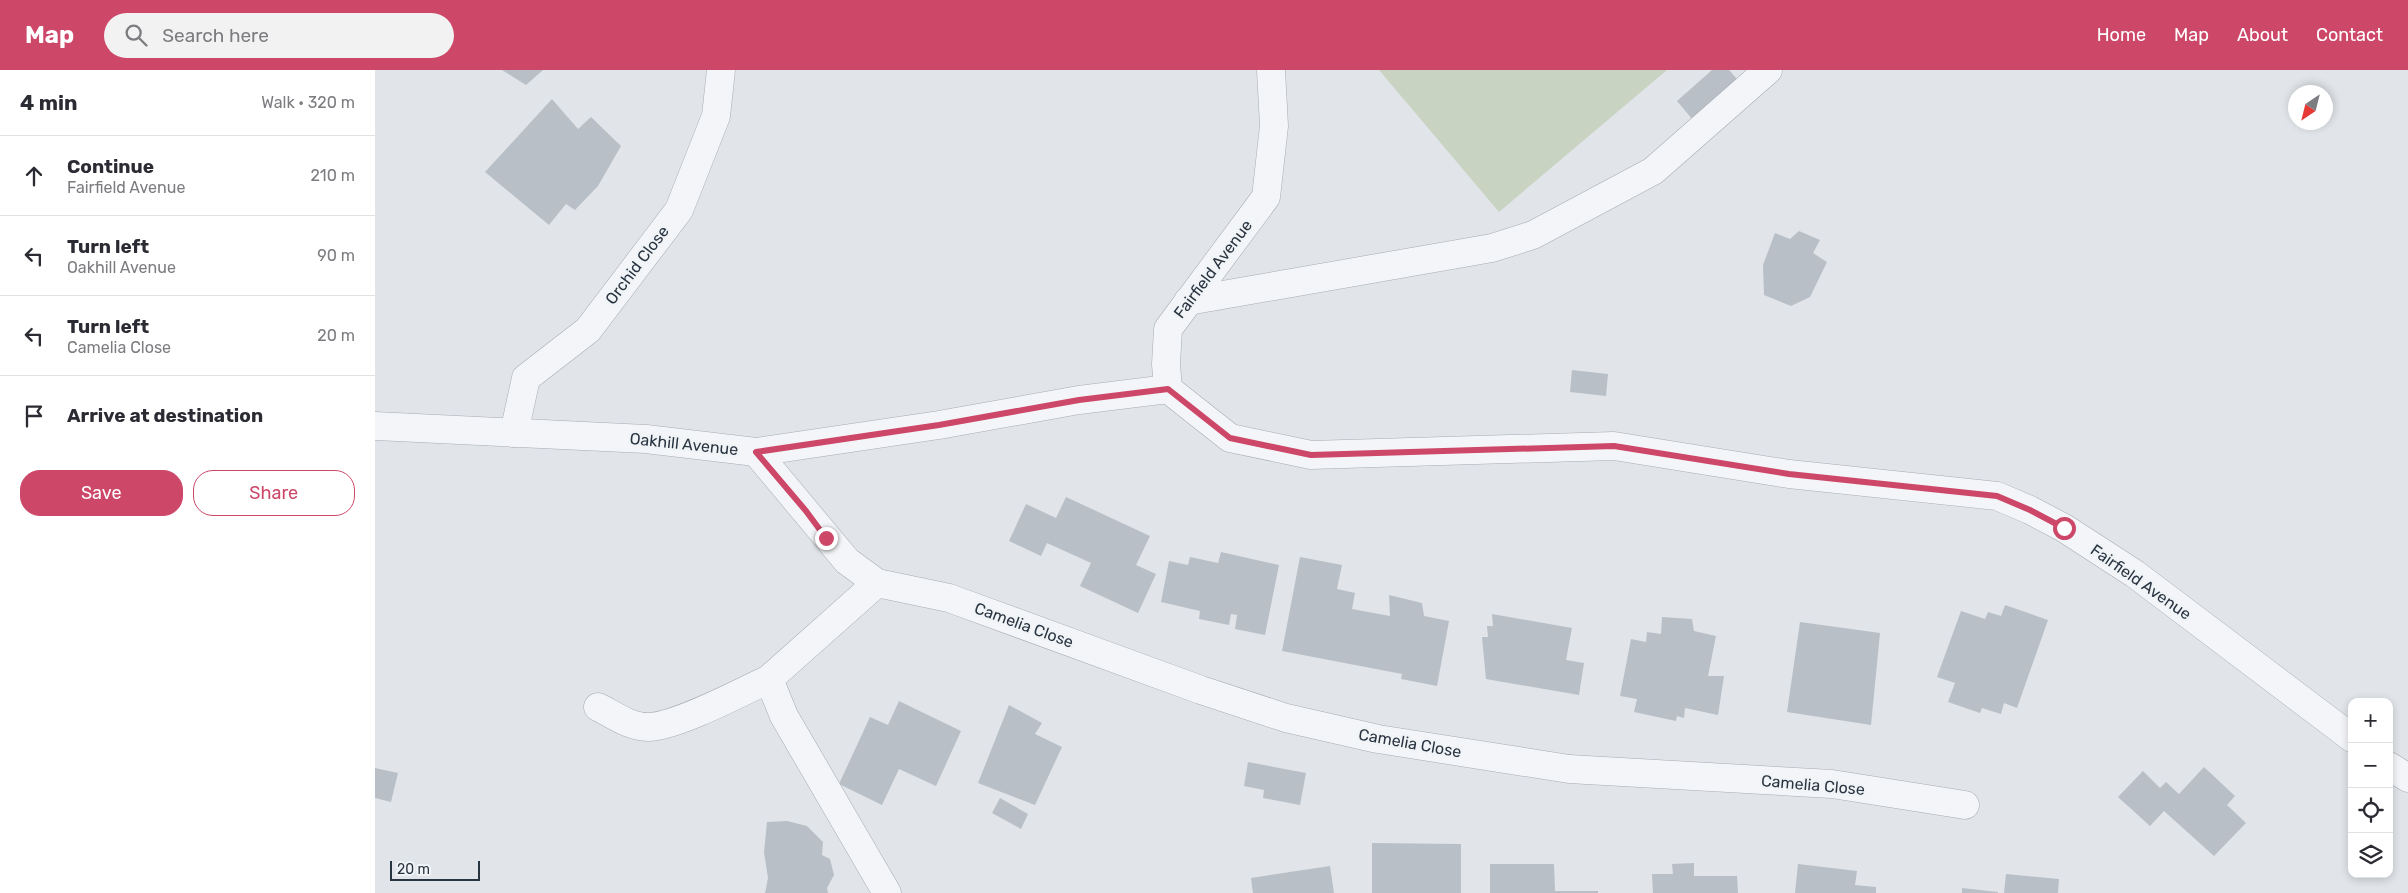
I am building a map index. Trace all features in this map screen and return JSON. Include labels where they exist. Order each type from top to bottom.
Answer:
[{"type":"street","name":"Orchid Close","points":[[514,433],[526,378],[588,330],[679,210],[715,116],[721,70]]},
{"type":"street","name":"Fairfield Avenue","points":[[1271,70],[1274,126],[1266,197],[1168,329],[1166,364],[1168,389],[1230,438],[1311,455],[1614,446],[1789,474],[1997,496],[2030,510],[2064,528],[2135,574],[2348,735]]},
{"type":"street","points":[[1188,301],[1492,248],[1533,235],[1653,171],[1768,70]]},
{"type":"street","name":"Oakhill Avenue","points":[[375,426],[646,439],[756,452],[939,425],[1079,400],[1168,389]]},
{"type":"street","name":"Camelia Close","points":[[756,452],[847,561],[877,584],[949,598],[1210,693],[1286,718],[1379,739],[1569,770],[1832,784],[1965,804]]},
{"type":"street","points":[[598,707],[633,724],[649,727],[682,718],[769,679],[877,584]]},
{"type":"street","points":[[769,679],[784,716],[887,893]]},
{"type":"street","points":[[2393,769],[2408,778]]},
{"type":"green space","points":[[1379,70],[1667,70],[1499,212]]},
{"type":"building","points":[[502,70],[543,70],[526,85]]},
{"type":"building","points":[[1712,70],[1729,70],[1743,86],[1698,126],[1677,101]]},
{"type":"building","points":[[552,99],[578,129],[591,117],[621,146],[598,186],[575,210],[566,204],[549,225],[485,172]]},
{"type":"building","points":[[1799,231],[1820,240],[1813,253],[1827,262],[1810,297],[1791,306],[1764,295],[1763,265],[1775,233],[1790,239]]},
{"type":"building","points":[[1572,370],[1608,374],[1606,396],[1570,392]]},
{"type":"building","points":[[1066,497],[1150,536],[1136,565],[1156,574],[1138,613],[1080,586],[1091,563],[1047,543],[1041,556],[1009,541],[1026,504],[1056,518]]},
{"type":"building","points":[[1221,552],[1279,565],[1265,635],[1235,629],[1237,615],[1231,614],[1229,625],[1199,619],[1200,611],[1161,602],[1169,561],[1188,565],[1190,557],[1218,563]]},
{"type":"building","points":[[1300,557],[1342,565],[1337,589],[1355,593],[1352,609],[1390,616],[1389,595],[1422,603],[1424,616],[1449,621],[1437,686],[1401,679],[1402,674],[1282,651]]},
{"type":"building","points":[[2005,605],[2048,620],[2017,708],[2004,703],[2001,714],[1982,708],[1980,713],[1948,702],[1955,683],[1937,677],[1961,611],[1985,619],[1988,612],[2001,616]]},
{"type":"building","points":[[1492,614],[1572,628],[1566,660],[1584,663],[1579,695],[1486,679],[1482,637],[1488,637],[1487,626],[1493,626]]},
{"type":"building","points":[[1662,617],[1692,619],[1694,631],[1716,636],[1708,676],[1724,676],[1718,715],[1685,708],[1684,718],[1677,716],[1676,721],[1634,712],[1637,699],[1620,696],[1631,639],[1646,642],[1647,632],[1661,634]]},
{"type":"building","points":[[1800,622],[1880,633],[1871,725],[1787,712]]},
{"type":"building","points":[[899,701],[961,731],[936,786],[899,769],[882,805],[839,784],[870,717],[888,725]]},
{"type":"building","points":[[1009,705],[1042,723],[1035,734],[1062,747],[1035,805],[978,783]]},
{"type":"building","points":[[1248,762],[1306,773],[1300,805],[1263,798],[1264,790],[1244,786]]},
{"type":"building","points":[[2204,767],[2235,796],[2227,805],[2246,823],[2214,856],[2164,811],[2150,826],[2118,797],[2143,771],[2160,788],[2166,782],[2179,794]]},
{"type":"building","points":[[375,768],[398,773],[391,802],[375,798]]},
{"type":"building","points":[[1000,798],[1028,814],[1021,829],[992,813]]},
{"type":"building","points":[[787,821],[807,826],[823,842],[822,855],[830,859],[834,875],[827,888],[828,893],[765,893],[768,878],[764,852],[767,822]]},
{"type":"building","points":[[1372,843],[1461,844],[1461,893],[1372,893]]},
{"type":"building","points":[[1694,863],[1694,876],[1737,876],[1738,893],[1653,893],[1652,874],[1673,874],[1672,864]]},
{"type":"building","points":[[1490,864],[1554,864],[1555,891],[1598,891],[1598,893],[1490,893]]},
{"type":"building","points":[[1798,864],[1857,871],[1855,885],[1876,887],[1876,893],[1795,893]]},
{"type":"building","points":[[1330,866],[1334,893],[1253,893],[1251,878]]},
{"type":"building","points":[[2006,874],[2059,879],[2058,893],[2004,893]]},
{"type":"building","points":[[1962,888],[1998,892],[1998,893],[1962,893]]},
{"type":"route","points":[[826,538],[806,511],[756,452],[939,425],[1079,400],[1168,389],[1230,438],[1311,455],[1614,446],[1789,474],[1997,496],[2030,510],[2064,528]]}]
